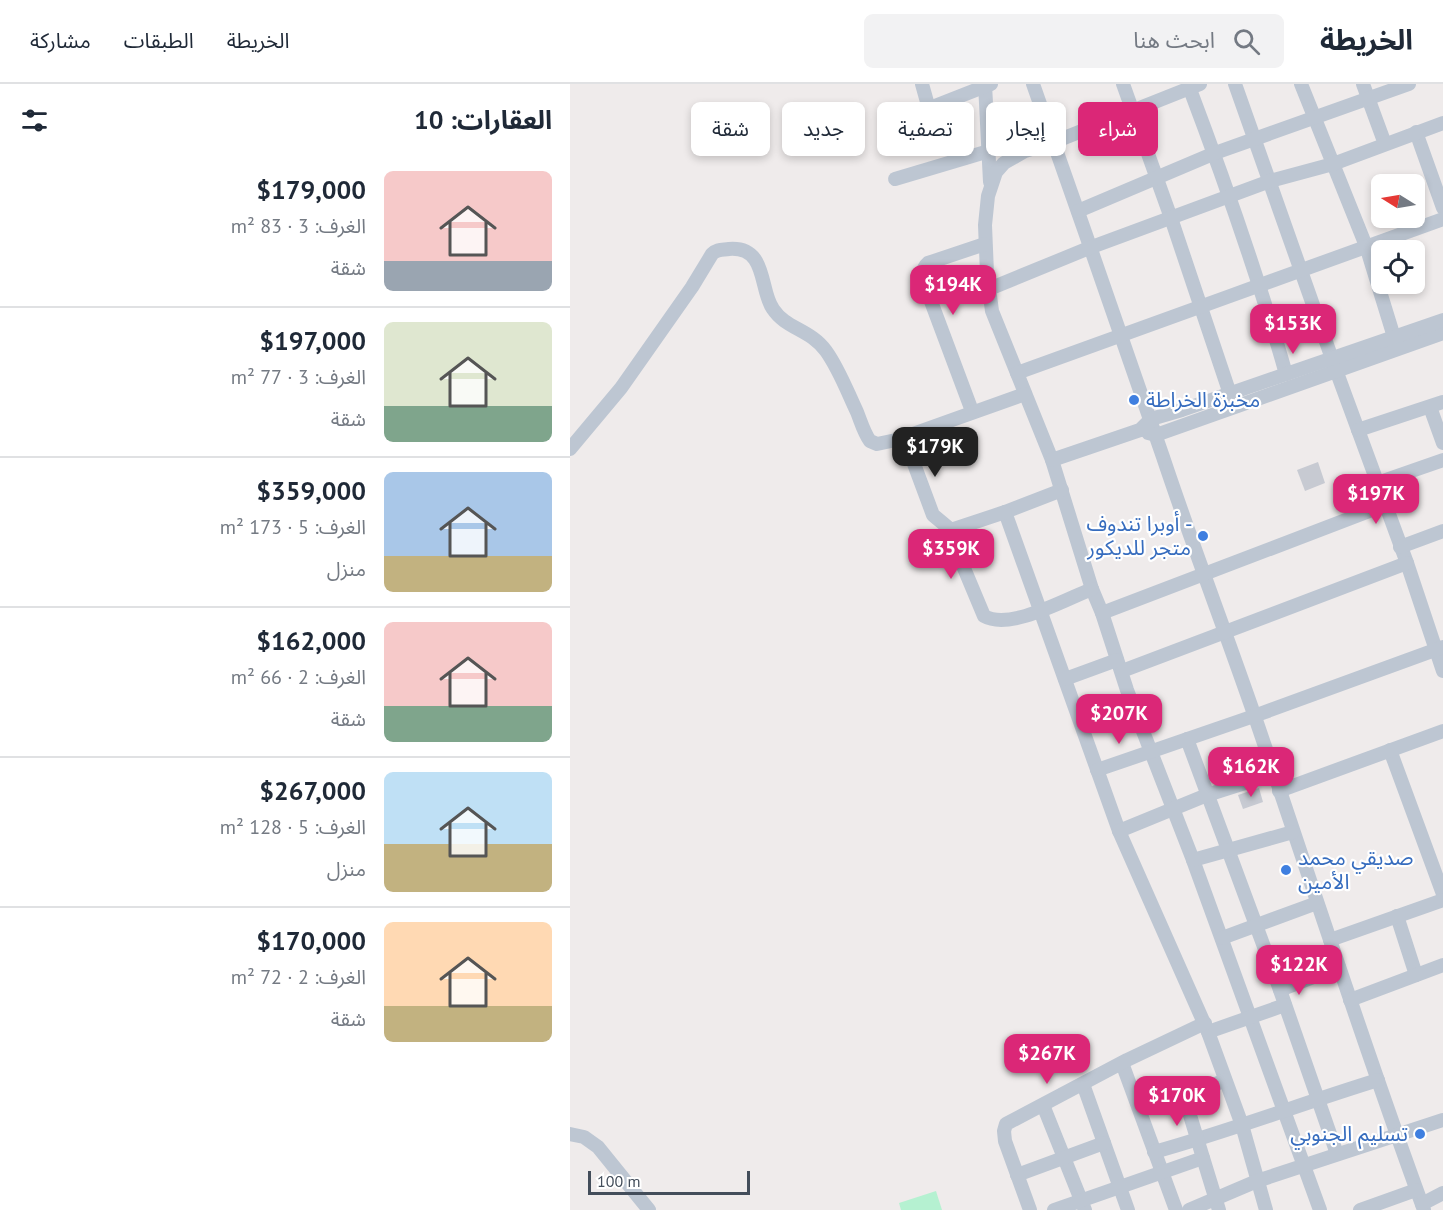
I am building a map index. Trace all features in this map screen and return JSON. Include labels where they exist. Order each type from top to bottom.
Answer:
[{"type":"street","points":[[922,84],[927,102]]},
{"type":"street","points":[[1033,84],[1040,102]]},
{"type":"street","points":[[1123,84],[1129,102]]},
{"type":"street","points":[[1235,84],[1400,547],[1439,649],[1443,671]]},
{"type":"street","points":[[1301,84],[1366,246],[1394,337]]},
{"type":"street","points":[[1363,84],[1385,144]]},
{"type":"street","points":[[1078,211],[1215,153],[1409,84]]},
{"type":"street","points":[[946,102],[987,85],[988,102]]},
{"type":"street","points":[[1156,102],[1192,86],[1260,285],[1286,374]]},
{"type":"street","points":[[989,289],[1089,248],[1228,196],[1270,181],[1333,164],[1443,123]]},
{"type":"street","points":[[1416,132],[1443,208]]},
{"type":"street","points":[[895,179],[986,152]]},
{"type":"street","points":[[989,156],[990,184],[985,244],[992,311],[1052,460],[1092,589],[1119,665],[1222,938],[1320,1210]]},
{"type":"street","points":[[990,184],[1004,163],[1016,156]]},
{"type":"street","points":[[1059,156],[1423,1207],[1443,1193]]},
{"type":"street","points":[[1148,156],[1230,394]]},
{"type":"street","points":[[1017,374],[1443,219]]},
{"type":"street","points":[[972,411],[926,288],[923,267],[928,262],[985,244]]},
{"type":"street","points":[[570,449],[621,388],[716,250],[734,249],[745,252],[754,259],[762,270],[772,309],[791,325],[818,340],[834,363],[870,441],[877,444],[885,443],[1025,394]]},
{"type":"street","points":[[1052,460],[1140,430],[1151,419],[1286,374],[1334,364],[1394,337],[1443,324]]},
{"type":"street","points":[[1140,430],[1156,435],[1334,364],[1443,324]]},
{"type":"street","points":[[1358,430],[1436,404],[1443,443]]},
{"type":"street","points":[[904,437],[933,515],[951,530],[984,616],[993,620],[1020,618],[1092,589]]},
{"type":"street","points":[[1377,483],[1443,460]]},
{"type":"street","points":[[951,530],[1062,490]]},
{"type":"street","points":[[1102,613],[1385,505]]},
{"type":"street","points":[[1005,512],[1119,831],[1206,1028],[1242,1125],[1266,1210]]},
{"type":"street","points":[[1400,547],[1443,531]]},
{"type":"street","points":[[1065,679],[1224,633],[1407,563]]},
{"type":"street","points":[[1097,770],[1439,649]]},
{"type":"street","points":[[1279,792],[1443,731]]},
{"type":"street","points":[[1187,739],[1280,990],[1336,1154]]},
{"type":"street","points":[[1390,750],[1443,894]]},
{"type":"street","points":[[1119,831],[1207,795],[1273,774]]},
{"type":"street","points":[[1193,860],[1293,832]]},
{"type":"street","points":[[1330,940],[1443,900]]},
{"type":"street","points":[[1222,938],[1317,903]]},
{"type":"street","points":[[1397,916],[1416,975]]},
{"type":"street","points":[[1350,1000],[1443,965]]},
{"type":"street","points":[[1280,990],[1339,967]]},
{"type":"street","points":[[1030,1210],[1005,1141],[1004,1126],[1009,1121],[1122,1063],[1206,1028],[1285,1005]]},
{"type":"street","points":[[1122,1063],[1176,1210]]},
{"type":"street","points":[[1218,1205],[1185,1099],[1225,1080]]},
{"type":"street","points":[[1154,1152],[1198,1140],[1378,1080]]},
{"type":"street","points":[[1083,1084],[1128,1210]]},
{"type":"street","points":[[1043,1105],[1083,1205]]},
{"type":"street","points":[[1189,1210],[1218,1205],[1257,1181],[1443,1120]]},
{"type":"street","points":[[570,1134],[584,1137],[598,1147],[649,1210]]},
{"type":"street","points":[[1017,1175],[1104,1143]]},
{"type":"street","points":[[1054,1210],[1083,1205],[1119,1186],[1203,1158]]},
{"type":"street","points":[[1360,1210],[1416,1190]]},
{"type":"green space","points":[[936,1191],[942,1210],[901,1210],[899,1203]]},
{"type":"building","points":[[1318,462],[1325,483],[1305,491],[1297,470]]},
{"type":"building","points":[[1259,788],[1263,802],[1243,809],[1238,795]]},
{"type":"place","name":"مخبزة الخراطة","points":[[1134,400]]},
{"type":"place","name":"أوبرا تندوف - متجر للديكور","points":[[1203,536]]},
{"type":"place","name":"صديقي محمد الأمين","points":[[1286,870]]},
{"type":"place","name":"تسليم الجنوبي","points":[[1420,1134]]}]
